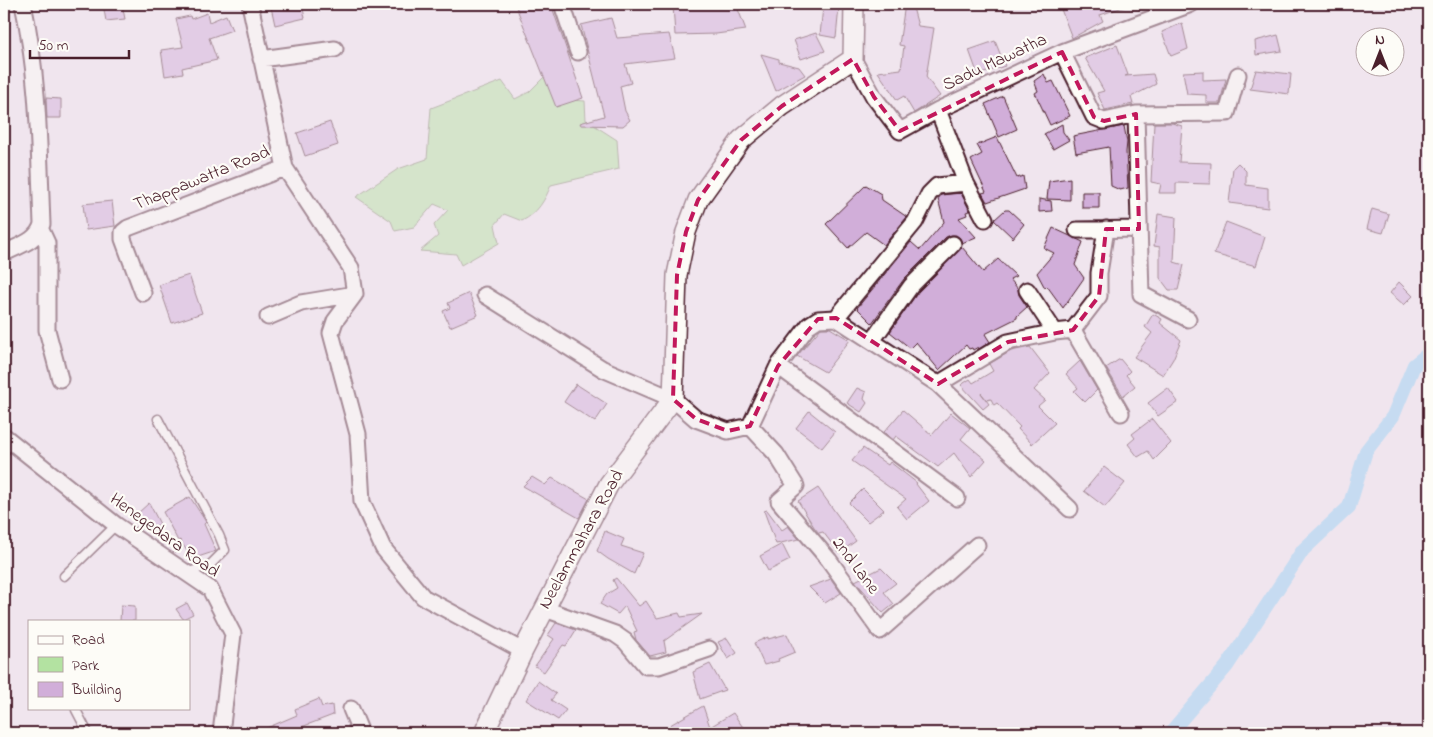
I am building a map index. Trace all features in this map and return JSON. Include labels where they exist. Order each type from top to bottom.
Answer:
[{"type":"street","points":[[4,253],[35,238],[41,230],[42,224],[35,77],[32,51],[22,4]]},
{"type":"street","name":"Thappawatta Road","points":[[143,293],[123,239],[123,232],[128,228],[285,168],[250,4]]},
{"type":"street","points":[[564,4],[578,52]]},
{"type":"street","points":[[673,399],[677,276],[686,232],[698,200],[741,140],[782,106],[852,59],[854,4]]},
{"type":"street","name":"Sadu Mawatha","points":[[852,59],[874,97],[900,131],[938,110],[1062,52],[1191,4]]},
{"type":"street","points":[[261,59],[334,49]]},
{"type":"street","points":[[1062,52],[1094,117],[1104,121],[1136,114],[1227,113],[1238,75]]},
{"type":"street","points":[[938,110],[966,183],[985,219]]},
{"type":"street","points":[[1136,114],[1141,294],[1188,319]]},
{"type":"street","points":[[285,168],[351,268],[355,294],[335,321],[331,333],[358,434],[362,502],[383,548],[423,596],[523,651]]},
{"type":"street","points":[[836,318],[915,222],[929,194],[937,186],[966,183]]},
{"type":"street","points":[[938,384],[1008,342],[1073,330],[1099,296],[1099,273],[1106,229]]},
{"type":"street","points":[[1077,230],[1139,229]]},
{"type":"street","points":[[41,230],[48,243],[48,330],[60,379]]},
{"type":"street","points":[[872,341],[911,286],[953,244]]},
{"type":"street","points":[[1027,290],[1055,332]]},
{"type":"street","points":[[268,317],[300,303],[355,294]]},
{"type":"street","points":[[485,295],[603,369],[673,399],[696,419],[728,432],[750,426],[778,366],[809,325],[818,319],[836,318],[938,384],[1070,509]]},
{"type":"street","points":[[1073,330],[1121,413]]},
{"type":"street","points":[[778,366],[957,498]]},
{"type":"street","name":"Neelammahara Road","points":[[484,733],[523,651],[609,484],[673,399]]},
{"type":"street","name":"2nd Lane","points":[[750,426],[776,454],[796,486],[779,501],[828,560],[880,631],[977,545]]},
{"type":"street","name":"Henegedara Road","points":[[6,443],[116,525],[210,589],[233,634],[221,733]]},
{"type":"street","points":[[545,609],[615,634],[625,641],[646,666],[659,666],[709,649]]},
{"type":"street","points":[[351,709],[361,733]]},
{"type":"lane","points":[[158,419],[220,535],[225,550],[210,565],[186,573]]},
{"type":"lane","points":[[64,576],[116,525]]},
{"type":"lane","points":[[76,710],[88,733]]},
{"type":"highlighted area","points":[[1062,52],[1094,117],[1104,121],[1136,114],[1139,229],[1106,229],[1099,296],[1073,330],[1008,342],[938,384],[836,318],[818,319],[778,366],[750,426],[728,431],[696,419],[673,399],[677,275],[686,232],[698,200],[741,140],[782,106],[853,59],[874,97],[900,131]]},
{"type":"green space","points":[[546,75],[557,99],[585,101],[586,120],[617,140],[619,169],[551,185],[540,206],[528,218],[522,221],[504,214],[495,225],[499,243],[461,265],[456,254],[420,251],[438,236],[434,225],[448,210],[434,204],[414,227],[395,231],[391,221],[356,197],[398,169],[427,159],[431,108],[502,81],[515,99],[529,92]]},
{"type":"building","points":[[103,4],[122,4],[125,19],[106,21]]},
{"type":"building","points":[[283,4],[302,4],[305,18],[275,25],[271,7]]},
{"type":"building","points":[[515,4],[551,4],[583,98],[556,107]]},
{"type":"building","points":[[736,4],[746,30],[716,34],[675,35],[673,5]]},
{"type":"building","points":[[905,4],[912,4],[918,26],[934,28],[926,77],[940,96],[914,113],[904,96],[897,100],[878,72],[901,69],[904,46],[899,45]]},
{"type":"building","points":[[1059,4],[1129,5],[1100,15],[1103,21],[1072,38]]},
{"type":"building","points":[[823,7],[839,7],[836,38],[820,35]]},
{"type":"building","points":[[207,13],[209,22],[226,15],[232,30],[209,38],[217,60],[182,68],[183,73],[165,76],[161,50],[183,47],[176,19],[190,16],[191,19]]},
{"type":"building","points":[[611,18],[617,38],[669,34],[675,58],[625,64],[631,83],[620,86],[625,111],[630,120],[623,126],[581,125],[580,123],[604,116],[581,25]]},
{"type":"building","points":[[1182,23],[1188,49],[1171,56],[1162,32]]},
{"type":"building","points":[[816,33],[825,51],[801,59],[794,40]]},
{"type":"building","points":[[1278,35],[1282,51],[1256,55],[1255,41]]},
{"type":"building","points":[[995,41],[1005,66],[978,75],[969,50]]},
{"type":"building","points":[[1117,45],[1128,75],[1125,76],[1153,74],[1156,84],[1131,97],[1133,104],[1105,110],[1097,93],[1104,91],[1085,58]]},
{"type":"building","points":[[761,54],[779,59],[779,62],[799,67],[805,75],[776,91]]},
{"type":"building","points":[[1256,70],[1291,74],[1289,94],[1250,89]]},
{"type":"building","points":[[1203,71],[1203,80],[1226,79],[1220,103],[1206,103],[1206,95],[1187,94],[1183,72]]},
{"type":"building","points":[[1044,74],[1048,83],[1053,81],[1070,116],[1050,125],[1035,93],[1038,91],[1034,81]]},
{"type":"building","points":[[1003,96],[1017,129],[999,137],[985,104]]},
{"type":"building","points":[[46,98],[61,99],[61,118],[47,118]]},
{"type":"building","points":[[330,122],[338,145],[305,156],[297,133]]},
{"type":"building","points":[[1154,123],[1172,123],[1182,126],[1179,162],[1211,163],[1210,184],[1176,183],[1176,193],[1159,193],[1161,184],[1151,182]]},
{"type":"building","points":[[1062,124],[1063,132],[1069,140],[1053,149],[1044,134]]},
{"type":"building","points":[[1124,126],[1127,142],[1128,188],[1120,190],[1111,186],[1109,147],[1076,153],[1073,136]]},
{"type":"building","points":[[997,137],[1017,178],[1023,176],[1025,189],[987,202],[982,193],[986,192],[971,160],[982,154],[977,145]]},
{"type":"building","points":[[1238,163],[1246,171],[1246,185],[1268,188],[1268,208],[1229,203],[1233,168]]},
{"type":"building","points":[[1070,178],[1070,200],[1047,199],[1049,181]]},
{"type":"building","points":[[866,185],[881,194],[882,200],[907,217],[884,245],[866,232],[848,248],[826,224]]},
{"type":"building","points":[[1082,192],[1099,192],[1099,208],[1082,208]]},
{"type":"building","points":[[961,193],[970,211],[966,212],[967,215],[959,218],[976,237],[962,243],[956,235],[946,237],[904,279],[872,323],[857,308],[911,242],[920,250],[944,222],[938,199],[941,195]]},
{"type":"building","points":[[1039,199],[1051,201],[1052,211],[1039,212]]},
{"type":"building","points":[[112,201],[115,226],[86,230],[83,204]]},
{"type":"building","points":[[1372,209],[1389,214],[1383,233],[1367,229]]},
{"type":"building","points":[[1005,210],[1009,210],[1024,224],[1013,238],[994,220]]},
{"type":"building","points":[[1158,214],[1176,217],[1174,262],[1184,265],[1178,290],[1169,290],[1160,278],[1160,247],[1154,246]]},
{"type":"building","points":[[1226,222],[1265,237],[1256,266],[1214,254]]},
{"type":"building","points":[[1053,228],[1083,242],[1075,265],[1084,278],[1063,308],[1047,286],[1045,288],[1037,273],[1054,253],[1044,248]]},
{"type":"building","points":[[962,247],[983,272],[998,259],[1016,276],[1010,279],[1018,289],[1019,295],[1027,307],[1017,318],[985,334],[990,342],[979,349],[978,347],[973,350],[972,348],[969,349],[966,345],[939,370],[916,342],[910,348],[890,332],[918,292]]},
{"type":"building","points":[[189,275],[202,313],[172,323],[159,285]]},
{"type":"building","points":[[1399,282],[1413,296],[1404,305],[1390,293]]},
{"type":"building","points":[[469,293],[478,315],[450,327],[443,311],[450,308],[448,303]]},
{"type":"building","points":[[1153,314],[1162,319],[1160,323],[1181,340],[1173,359],[1163,375],[1134,357],[1152,333],[1145,327]]},
{"type":"building","points":[[821,328],[830,328],[850,340],[825,372],[797,356]]},
{"type":"building","points":[[1030,347],[1050,373],[1034,390],[1045,400],[1038,406],[1055,423],[1032,444],[1018,429],[1020,427],[997,403],[994,405],[991,399],[987,400],[981,393],[989,404],[983,409],[961,385],[970,379],[973,383],[993,371],[989,364],[1011,351]]},
{"type":"building","points":[[1120,359],[1130,371],[1126,375],[1135,386],[1123,396],[1106,368]]},
{"type":"building","points":[[1080,361],[1097,390],[1085,402],[1074,391],[1078,388],[1066,374]]},
{"type":"building","points":[[576,384],[607,404],[595,422],[564,402]]},
{"type":"building","points":[[857,388],[866,392],[864,399],[867,403],[861,412],[847,403]]},
{"type":"building","points":[[1168,388],[1178,402],[1158,416],[1148,403]]},
{"type":"building","points":[[903,410],[932,435],[951,413],[970,428],[961,439],[986,460],[971,477],[954,453],[938,467],[896,436],[893,440],[884,432]]},
{"type":"building","points":[[809,411],[835,432],[822,448],[796,428]]},
{"type":"building","points":[[1152,419],[1171,443],[1154,460],[1148,451],[1138,457],[1128,444],[1135,438],[1132,434]]},
{"type":"building","points":[[863,448],[888,465],[890,462],[917,483],[929,501],[907,519],[897,507],[906,499],[852,461]]},
{"type":"building","points":[[1104,467],[1125,483],[1105,507],[1084,491]]},
{"type":"building","points":[[532,477],[545,485],[552,478],[589,499],[579,518],[523,486]]},
{"type":"building","points":[[818,488],[856,541],[839,553],[823,532],[819,533],[814,527],[798,501]]},
{"type":"building","points":[[863,489],[884,510],[868,522],[849,503]]},
{"type":"building","points":[[190,497],[206,522],[204,524],[216,551],[192,559],[180,540],[178,541],[163,512]]},
{"type":"building","points":[[149,503],[160,524],[148,530],[138,513]]},
{"type":"building","points":[[767,510],[782,530],[788,526],[799,539],[776,544],[764,511]]},
{"type":"building","points":[[605,531],[624,539],[621,546],[643,553],[634,574],[597,551]]},
{"type":"building","points":[[782,544],[790,560],[768,571],[760,556]]},
{"type":"building","points":[[881,568],[896,583],[884,592],[894,604],[883,613],[855,581]]},
{"type":"building","points":[[616,578],[639,606],[646,601],[657,618],[679,613],[681,617],[702,614],[664,641],[666,652],[650,656],[636,640],[634,632],[637,631],[625,606],[618,614],[600,604],[607,594],[617,588],[613,580]]},
{"type":"building","points":[[831,579],[841,593],[825,603],[809,587]]},
{"type":"building","points":[[187,603],[193,614],[183,619],[176,609]]},
{"type":"building","points":[[121,605],[135,606],[135,620],[120,620]]},
{"type":"building","points":[[556,623],[576,630],[566,646],[563,645],[544,672],[535,666],[554,639],[548,635]]},
{"type":"building","points":[[787,634],[795,652],[778,659],[779,661],[764,665],[754,643],[768,637],[768,639]]},
{"type":"building","points":[[727,638],[737,653],[728,659],[718,642]]},
{"type":"building","points":[[710,664],[725,690],[700,699],[693,672]]},
{"type":"building","points":[[538,681],[556,694],[551,700],[566,710],[558,720],[526,700]]},
{"type":"building","points":[[319,699],[322,707],[332,705],[333,715],[291,731],[292,733],[255,733],[297,715],[295,709]]},
{"type":"building","points":[[703,706],[710,727],[733,713],[747,733],[671,733],[670,725]]},
{"type":"waterway","points":[[1170,733],[1227,666],[1303,550],[1349,507],[1366,451],[1393,416],[1414,365],[1429,353]]}]
